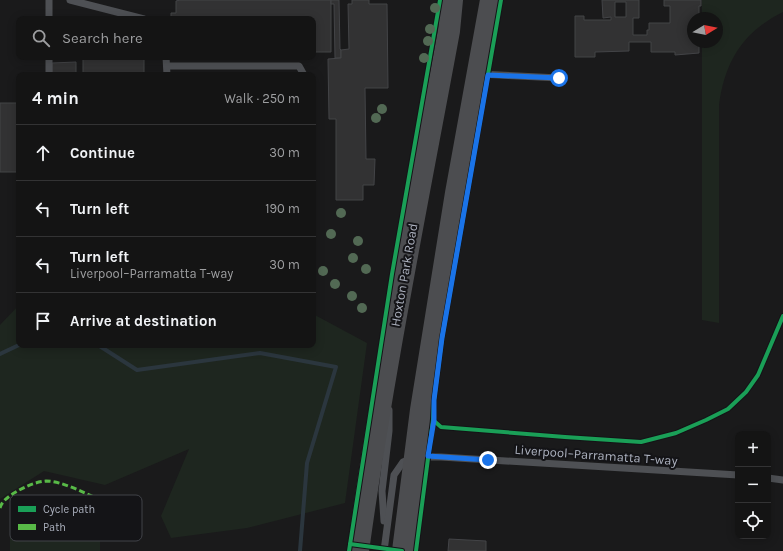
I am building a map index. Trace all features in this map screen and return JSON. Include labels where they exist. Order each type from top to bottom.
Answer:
[{"type":"main road","name":"Hoxton Park Road","points":[[358,551],[390,356],[449,31],[452,0]]},
{"type":"main road","points":[[390,549],[415,457],[422,402],[452,217],[491,0]]},
{"type":"lane","points":[[49,0],[49,16]]},
{"type":"lane","points":[[70,0],[132,16]]},
{"type":"lane","points":[[49,60],[49,72]]},
{"type":"lane","points":[[166,60],[167,72]]},
{"type":"lane","points":[[167,66],[299,66],[302,72]]},
{"type":"lane","points":[[478,74],[559,78]]},
{"type":"lane","points":[[390,356],[389,431],[382,491],[390,549]]},
{"type":"lane","name":"Liverpool–Parramatta T-way","points":[[415,457],[442,457],[735,476]]},
{"type":"lane","points":[[771,478],[783,480]]},
{"type":"shaded area","points":[[702,0],[783,0],[783,12],[757,29],[738,50],[731,62],[722,89],[719,105],[719,323],[702,320],[702,48],[723,48],[723,12],[702,12]]},
{"type":"shaded area","points":[[16,308],[16,348],[316,348],[316,316],[367,343],[345,503],[247,528],[171,538],[161,516],[189,449],[105,485],[44,471],[0,499],[0,325]]},
{"type":"shaded area","points":[[10,541],[100,541],[100,551],[10,551]]},
{"type":"building","points":[[331,0],[331,52],[316,52],[316,16],[171,16],[171,13],[176,13],[176,1]]},
{"type":"building","points":[[331,0],[339,0],[341,58],[335,58],[334,4],[331,4]]},
{"type":"building","points":[[352,0],[369,0],[369,4],[387,4],[388,88],[365,88],[366,159],[375,159],[374,185],[363,185],[363,200],[336,200],[336,119],[329,119],[328,59],[341,58],[341,50],[349,49],[348,4],[352,4]]},
{"type":"building","points":[[602,0],[639,0],[639,18],[633,18],[633,35],[647,35],[649,23],[670,23],[670,6],[664,6],[664,0],[701,0],[699,12],[687,12],[687,48],[699,48],[699,53],[675,55],[675,52],[651,52],[651,42],[629,42],[629,51],[595,52],[595,57],[575,57],[575,16],[584,16],[584,20],[611,20],[611,17],[603,18]],"holes":[[[615,2],[626,2],[626,17],[615,17]]]},
{"type":"building","points":[[83,60],[144,60],[144,72],[83,72]]},
{"type":"building","points":[[76,62],[76,72],[52,72],[52,63]]},
{"type":"building","points":[[0,103],[16,103],[16,172],[0,172]]},
{"type":"building","points":[[449,539],[486,541],[486,551],[448,551]]},
{"type":"waterway","points":[[0,354],[16,346]]},
{"type":"waterway","points":[[103,348],[137,370],[260,353],[336,367],[307,463],[300,551]]},
{"type":"marked path","points":[[11,495],[30,485],[46,481],[66,485],[90,495]]},
{"type":"marked path","points":[[0,508],[4,501],[10,496]]},
{"type":"cycle path","points":[[349,551],[392,274],[440,0]]},
{"type":"cycle path","points":[[416,551],[442,338],[501,0]]},
{"type":"cycle path","points":[[433,420],[441,427],[641,442],[676,433],[728,409],[746,392],[758,375],[783,316]]},
{"type":"cycle path","points":[[350,544],[402,551]]},
{"type":"route","points":[[488,460],[428,456],[434,420],[434,400],[442,338],[488,75],[559,78]]}]
